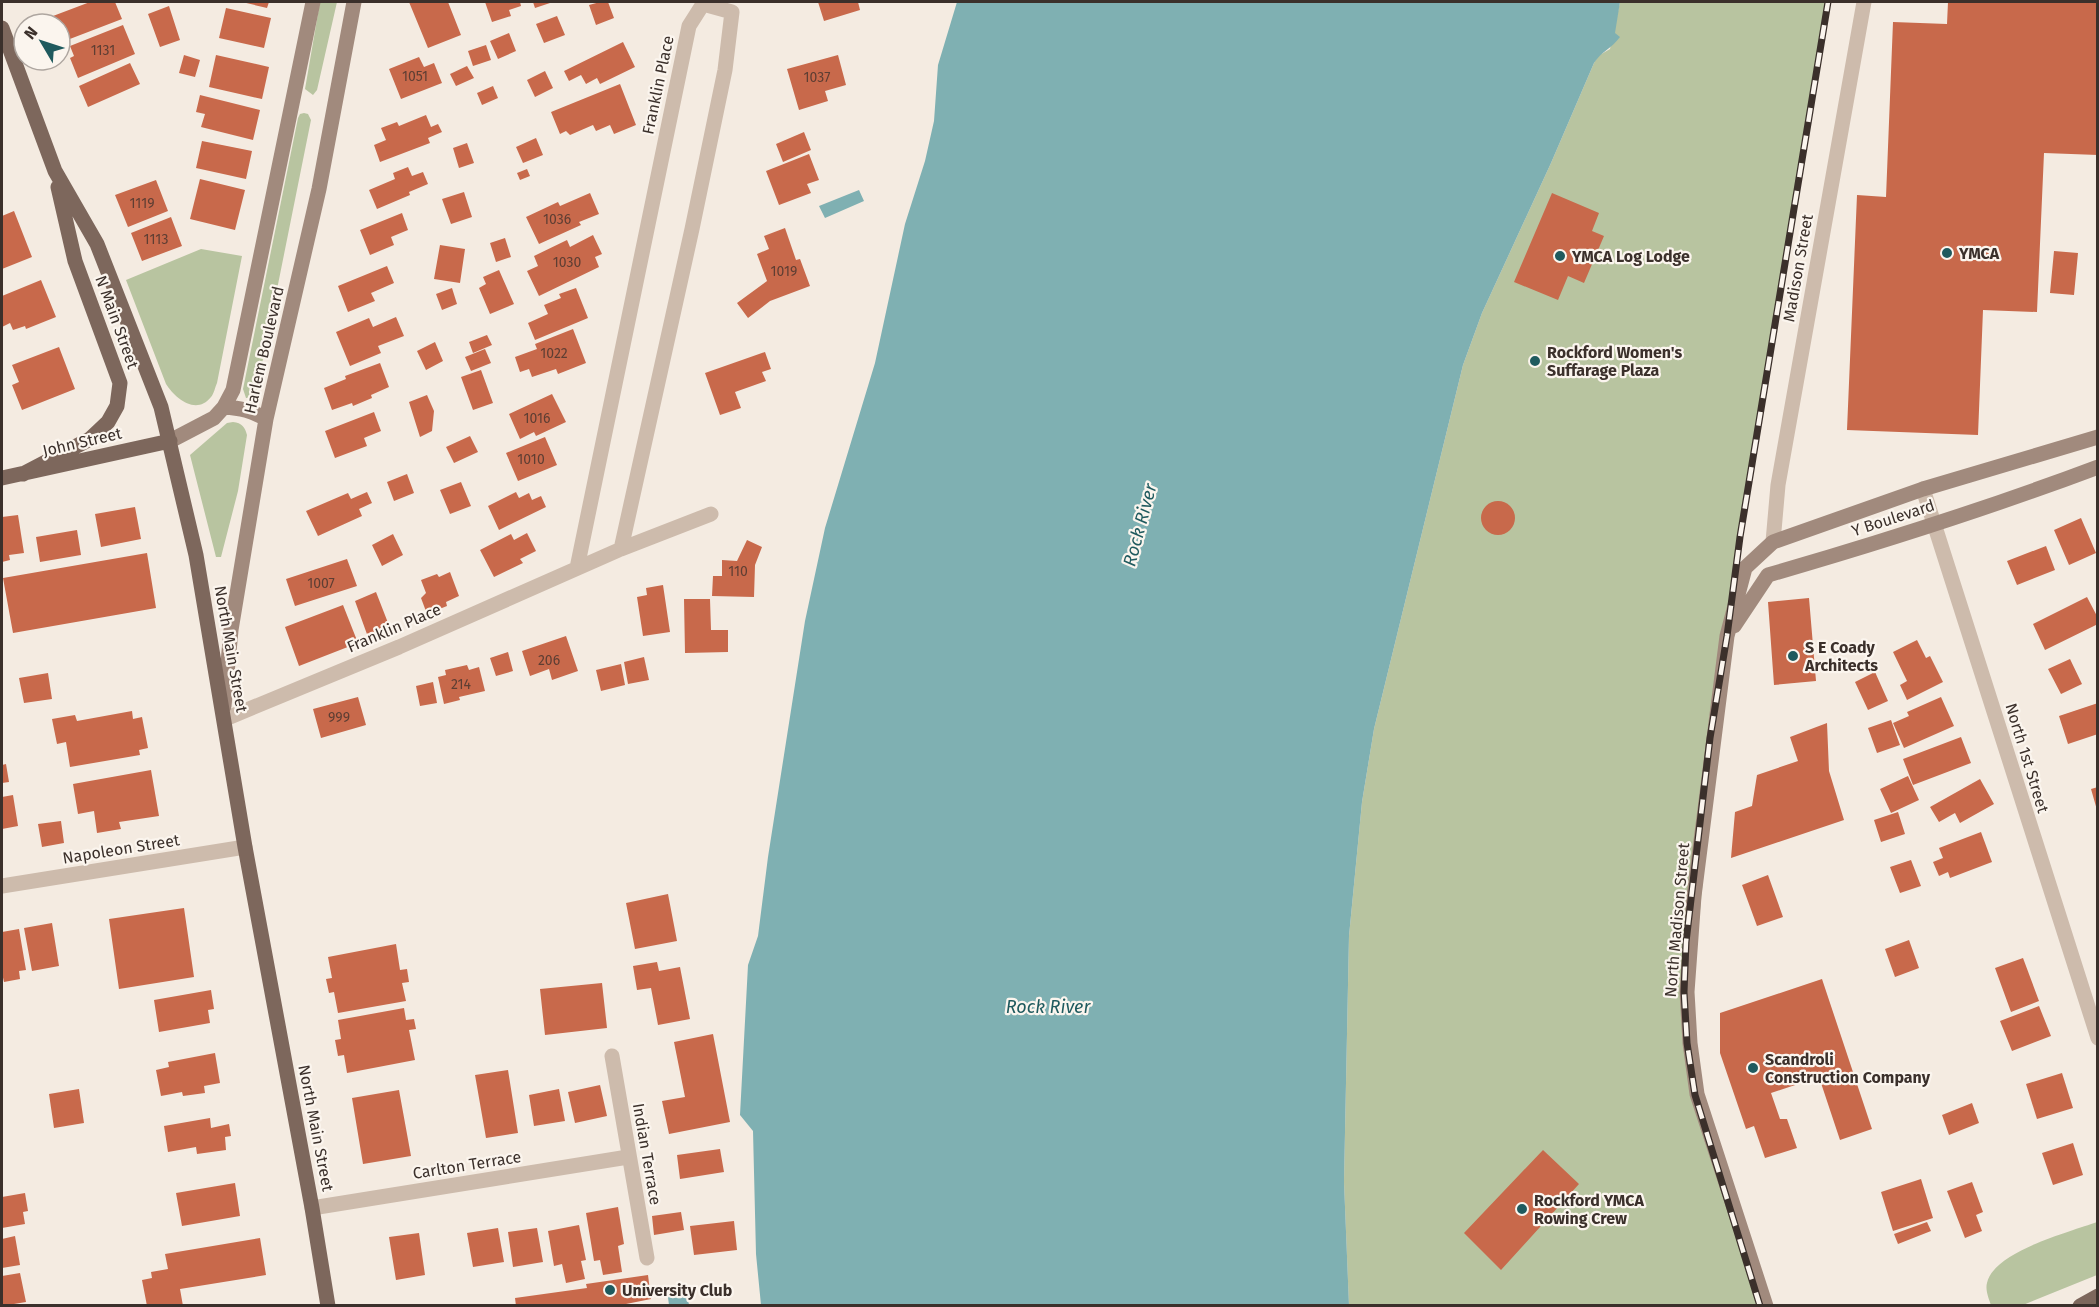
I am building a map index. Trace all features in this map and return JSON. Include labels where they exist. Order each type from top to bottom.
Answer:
[{"type":"main road","name":"North Main Street","points":[[2,28],[55,171],[97,244],[161,407],[170,441],[196,555],[245,847],[328,1305]]},
{"type":"main road","name":"N Main Street","points":[[23,474],[90,439],[108,422],[117,406],[120,383],[75,261],[55,171]]},
{"type":"main road","name":"John Street","points":[[2,478],[170,441]]},
{"type":"main road","points":[[2080,1305],[2097,1296]]},
{"type":"street","name":"Harlem Boulevard","points":[[170,441],[214,418],[224,407],[233,390],[313,2]]},
{"type":"street","name":"Harlem Boulevard","points":[[224,714],[231,630],[266,419],[319,189],[354,2]]},
{"type":"street","name":"Madison Street","points":[[1773,542],[1778,485],[1864,2]]},
{"type":"street","name":"Franklin Place","points":[[577,568],[689,27],[703,4],[732,12],[725,70],[665,355],[621,549]]},
{"type":"street","points":[[224,407],[253,411],[266,419]]},
{"type":"street","name":"Y Boulevard","points":[[1773,542],[1923,489],[2097,437]]},
{"type":"street","name":"Y Boulevard","points":[[1727,636],[1768,575],[1934,524],[2097,467]]},
{"type":"street","name":"North 1st Street","points":[[1923,489],[2097,1038]]},
{"type":"street","name":"Franklin Place","points":[[224,714],[388,651],[621,549],[711,514]]},
{"type":"street","name":"North Madison Street","points":[[1766,1305],[1697,1094],[1690,1043],[1687,992],[1693,908],[1727,636],[1745,568],[1773,542]]},
{"type":"street","name":"Napoleon Street","points":[[2,886],[245,847]]},
{"type":"street","name":"Indian Terrace","points":[[612,1056],[647,1258]]},
{"type":"street","name":"Carlton Terrace","points":[[312,1208],[628,1157]]},
{"type":"street","points":[[2088,1305],[2097,1303]]},
{"type":"green space","points":[[320,2],[337,2],[317,90],[313,95],[305,89]]},
{"type":"green space","points":[[1620,2],[1828,2],[1740,537],[1727,636],[1687,1043],[1760,1305],[1349,1306],[1344,1182],[1349,936],[1362,802],[1374,729],[1463,365],[1482,313],[1594,63],[1598,56],[1610,49]]},
{"type":"green space","points":[[304,113],[308,114],[311,120],[256,394],[251,398],[246,398],[243,389],[298,118]]},
{"type":"green space","points":[[201,249],[242,256],[217,383],[212,396],[199,405],[193,405],[180,399],[166,384],[126,280]]},
{"type":"green space","points":[[233,422],[243,426],[247,435],[238,491],[221,557],[216,557],[190,455],[227,423]]},
{"type":"green space","points":[[2097,1222],[2097,1275],[2023,1305],[1991,1305],[1987,1283],[2003,1261],[2035,1244]]},
{"type":"water","name":"Rock River","points":[[957,2],[1620,2],[1615,33],[1620,37],[1594,63],[1482,313],[1463,365],[1374,729],[1362,802],[1349,936],[1344,1182],[1349,1305],[761,1305],[756,1254],[753,1131],[740,1115],[748,965],[758,936],[805,621],[825,528],[875,363],[905,224],[925,161],[934,121],[938,65]]},
{"type":"water","points":[[859,190],[864,201],[825,218],[819,206]]},
{"type":"water","points":[[686,1287],[689,1305],[669,1305],[667,1290]]},
{"type":"building","points":[[90,2],[115,2],[122,19],[72,38],[72,12],[64,12]]},
{"type":"building","points":[[242,2],[269,2],[267,8]]},
{"type":"building","points":[[409,2],[448,2],[461,35],[428,48]]},
{"type":"building","points":[[485,2],[520,2],[521,6],[509,10],[511,16],[492,22]]},
{"type":"building","points":[[533,2],[553,2],[535,8]]},
{"type":"building","points":[[608,2],[614,18],[596,25],[589,5]]},
{"type":"building","points":[[818,2],[858,2],[860,10],[824,21]]},
{"type":"building","name":"YMCA","points":[[1948,2],[2098,2],[2098,155],[2044,153],[2037,312],[1983,310],[1978,435],[1847,430],[1857,195],[1886,197],[1893,22],[1947,24]]},
{"type":"building","points":[[169,6],[180,40],[160,47],[148,14]]},
{"type":"building","points":[[226,8],[271,18],[264,48],[219,38]]},
{"type":"building","points":[[557,16],[565,35],[544,43],[536,24]]},
{"type":"building","points":[[123,25],[135,54],[78,78],[72,63],[74,56],[72,45]]},
{"type":"building","points":[[509,33],[516,51],[498,59],[490,41]]},
{"type":"building","points":[[623,42],[635,67],[600,84],[597,78],[586,84],[581,75],[569,81],[564,71]]},
{"type":"building","points":[[486,45],[491,60],[473,66],[468,51]]},
{"type":"building","points":[[184,55],[200,60],[195,77],[179,73]]},
{"type":"building","points":[[216,55],[269,67],[262,99],[209,87]]},
{"type":"building","points":[[838,55],[846,85],[825,91],[828,101],[799,110],[787,69]]},
{"type":"building","points":[[419,57],[424,67],[434,63],[442,83],[401,99],[389,69]]},
{"type":"building","points":[[130,63],[140,84],[88,107],[79,86]]},
{"type":"building","points":[[467,66],[474,78],[456,86],[450,74]]},
{"type":"building","points":[[545,71],[553,88],[535,97],[527,80]]},
{"type":"building","points":[[620,84],[636,125],[614,134],[610,125],[596,131],[593,125],[570,135],[566,131],[560,134],[551,112]]},
{"type":"building","points":[[493,86],[498,98],[482,105],[477,93]]},
{"type":"building","points":[[200,95],[260,110],[253,140],[201,127],[205,114],[196,112]]},
{"type":"building","points":[[426,115],[431,127],[438,124],[442,132],[428,138],[430,143],[380,162],[374,145],[386,140],[381,128],[397,122],[399,126]]},
{"type":"building","points":[[804,132],[811,150],[783,162],[776,144]]},
{"type":"building","points":[[536,138],[543,155],[523,163],[516,147]]},
{"type":"building","points":[[202,141],[252,151],[246,179],[196,168]]},
{"type":"building","points":[[467,143],[474,163],[459,168],[453,148]]},
{"type":"building","points":[[809,154],[819,180],[807,184],[811,193],[779,205],[766,171]]},
{"type":"building","points":[[408,167],[412,176],[423,172],[428,184],[409,192],[410,195],[377,209],[369,190],[395,179],[393,173]]},
{"type":"building","points":[[527,169],[530,176],[520,180],[517,173]]},
{"type":"building","points":[[200,179],[245,190],[235,230],[190,219]]},
{"type":"building","points":[[156,180],[168,211],[128,227],[115,195]]},
{"type":"building","points":[[464,192],[472,217],[451,224],[442,199]]},
{"type":"building","points":[[590,193],[599,214],[539,244],[526,217],[558,202],[560,206]]},
{"type":"building","name":"YMCA Log Lodge","points":[[1552,193],[1599,213],[1592,231],[1604,236],[1584,283],[1568,276],[1558,300],[1514,282]]},
{"type":"building","points":[[14,211],[32,257],[2,269],[2,216]]},
{"type":"building","points":[[402,213],[408,230],[391,237],[394,245],[370,255],[360,230]]},
{"type":"building","points":[[171,217],[182,246],[142,261],[131,233]]},
{"type":"building","points":[[785,228],[796,260],[800,259],[810,286],[770,301],[748,318],[737,303],[767,281],[757,254],[769,249],[764,236]]},
{"type":"building","points":[[593,235],[602,254],[595,257],[599,267],[539,296],[527,271],[538,266],[534,256],[567,240],[570,247]]},
{"type":"building","points":[[505,238],[511,257],[496,262],[490,243]]},
{"type":"building","points":[[440,245],[465,249],[460,283],[434,279]]},
{"type":"building","points":[[2054,251],[2078,253],[2074,295],[2050,293]]},
{"type":"building","points":[[387,266],[394,283],[371,293],[375,301],[348,312],[338,286]]},
{"type":"building","points":[[499,270],[514,304],[490,314],[479,288],[486,284],[483,277]]},
{"type":"building","points":[[41,280],[56,317],[26,329],[25,326],[13,330],[10,323],[2,327],[2,296]]},
{"type":"building","points":[[452,288],[457,304],[442,310],[436,294]]},
{"type":"building","points":[[576,288],[588,318],[535,340],[528,323],[548,314],[544,305],[561,298],[559,294]]},
{"type":"building","points":[[396,317],[404,336],[378,346],[381,353],[350,366],[336,332],[369,318],[373,327]]},
{"type":"building","points":[[573,329],[586,363],[558,374],[556,369],[532,377],[529,369],[520,372],[515,357],[537,349],[535,344]]},
{"type":"building","points":[[487,335],[492,345],[473,353],[469,342]]},
{"type":"building","points":[[435,342],[443,361],[426,370],[417,351]]},
{"type":"building","points":[[59,347],[75,389],[22,410],[12,385],[19,382],[12,365]]},
{"type":"building","points":[[485,349],[491,363],[471,371],[465,357]]},
{"type":"building","points":[[765,352],[771,369],[762,372],[766,381],[735,392],[741,408],[720,415],[705,373]]},
{"type":"building","points":[[380,363],[389,387],[353,406],[352,403],[332,410],[324,388],[346,379],[345,376]]},
{"type":"building","points":[[481,370],[493,403],[473,410],[461,377]]},
{"type":"building","points":[[552,394],[566,422],[536,436],[534,432],[520,439],[509,414]]},
{"type":"building","points":[[427,395],[434,411],[432,431],[420,437],[409,402]]},
{"type":"building","points":[[374,412],[381,431],[364,438],[367,446],[335,458],[325,431]]},
{"type":"building","points":[[470,436],[478,452],[454,463],[446,447]]},
{"type":"building","points":[[545,437],[557,465],[518,481],[506,453]]},
{"type":"building","points":[[407,474],[414,493],[394,501],[387,482]]},
{"type":"building","points":[[461,482],[471,506],[450,514],[440,490]]},
{"type":"building","points":[[367,492],[372,503],[359,509],[362,516],[318,536],[306,511],[348,493],[351,499]]},
{"type":"building","points":[[516,492],[519,498],[529,493],[532,500],[541,496],[546,507],[499,530],[488,506]]},
{"type":"building","points":[[1498,501],[1510,506],[1515,518],[1510,530],[1498,535],[1486,530],[1481,518],[1486,506]]},
{"type":"building","points":[[135,507],[141,539],[101,547],[95,514]]},
{"type":"building","points":[[18,515],[24,553],[9,555],[10,560],[2,562],[2,517]]},
{"type":"building","points":[[2081,518],[2096,553],[2069,565],[2054,530]]},
{"type":"building","points":[[77,530],[81,555],[40,562],[36,537]]},
{"type":"building","points":[[527,533],[536,551],[520,559],[523,563],[494,577],[480,550],[511,534],[514,540]]},
{"type":"building","points":[[393,534],[403,555],[382,566],[372,545]]},
{"type":"building","points":[[747,540],[762,547],[755,565],[754,597],[712,596],[713,576],[722,576],[722,560],[737,561]]},
{"type":"building","points":[[2046,546],[2055,570],[2017,585],[2007,561]]},
{"type":"building","points":[[147,553],[156,608],[13,633],[3,578]]},
{"type":"building","points":[[347,559],[357,586],[295,606],[286,579]]},
{"type":"building","points":[[450,572],[459,596],[446,602],[447,606],[427,614],[421,598],[426,593],[421,580],[437,574],[439,577]]},
{"type":"building","points":[[663,585],[670,632],[643,636],[637,597],[647,595],[646,588]]},
{"type":"building","points":[[376,592],[390,628],[368,637],[355,601]]},
{"type":"building","points":[[2087,597],[2098,618],[2098,624],[2045,650],[2033,624]]},
{"type":"building","points":[[1809,598],[1816,681],[1774,685],[1768,602]]},
{"type":"building","points":[[684,599],[710,599],[711,630],[728,630],[728,652],[685,653]]},
{"type":"building","points":[[343,605],[358,643],[299,666],[285,627]]},
{"type":"building","points":[[566,636],[578,671],[552,680],[549,669],[530,676],[522,651]]},
{"type":"building","points":[[1917,640],[1926,658],[1930,656],[1943,682],[1907,700],[1900,685],[1907,681],[1893,652]]},
{"type":"building","points":[[508,652],[513,671],[496,676],[490,658]]},
{"type":"building","points":[[644,657],[649,680],[628,684],[624,662]]},
{"type":"building","points":[[2070,659],[2082,684],[2061,694],[2048,669]]},
{"type":"building","points":[[621,664],[625,685],[601,691],[596,670]]},
{"type":"building","points":[[467,665],[469,670],[479,667],[485,691],[459,697],[460,700],[444,704],[438,677],[446,675],[445,670]]},
{"type":"building","points":[[1875,672],[1888,701],[1868,710],[1855,682]]},
{"type":"building","points":[[48,673],[52,699],[24,703],[19,678]]},
{"type":"building","points":[[433,682],[437,703],[420,706],[416,686]]},
{"type":"building","points":[[358,697],[366,725],[321,738],[313,709]]},
{"type":"building","points":[[1941,697],[1954,726],[1904,748],[1893,723],[1909,716],[1907,712]]},
{"type":"building","points":[[2098,703],[2098,734],[2068,744],[2059,716]]},
{"type":"building","points":[[132,711],[133,719],[142,717],[148,748],[139,750],[140,755],[70,767],[66,742],[57,744],[52,719],[75,715],[77,721]]},
{"type":"building","points":[[1891,720],[1900,745],[1877,753],[1868,728]]},
{"type":"building","points":[[1827,723],[1829,771],[1844,820],[1731,858],[1735,812],[1752,806],[1757,775],[1798,761],[1790,737]]},
{"type":"building","points":[[1961,737],[1971,763],[1913,785],[1903,759]]},
{"type":"building","points":[[6,764],[9,782],[2,783],[2,765]]},
{"type":"building","points":[[151,770],[159,816],[119,822],[121,829],[97,833],[94,811],[78,814],[73,784]]},
{"type":"building","points":[[1908,776],[1919,800],[1891,813],[1880,789]]},
{"type":"building","points":[[1980,779],[1994,804],[1960,823],[1955,813],[1939,822],[1930,807]]},
{"type":"building","points":[[2098,787],[2098,809],[2097,810],[2091,789]]},
{"type":"building","points":[[13,795],[18,826],[2,829],[2,797]]},
{"type":"building","points":[[1898,812],[1905,834],[1881,842],[1874,820]]},
{"type":"building","points":[[61,821],[64,843],[42,847],[38,824]]},
{"type":"building","points":[[1981,832],[1992,862],[1950,878],[1948,872],[1939,876],[1933,862],[1943,858],[1939,848]]},
{"type":"building","points":[[1911,860],[1921,886],[1900,893],[1890,867]]},
{"type":"building","points":[[1768,875],[1783,917],[1757,926],[1742,885]]},
{"type":"building","points":[[668,894],[677,941],[635,949],[626,903]]},
{"type":"building","points":[[184,908],[194,977],[119,989],[109,919]]},
{"type":"building","points":[[52,923],[59,966],[32,971],[24,928]]},
{"type":"building","points":[[19,929],[26,970],[19,971],[20,979],[4,982],[2,932]]},
{"type":"building","points":[[1909,940],[1919,968],[1895,977],[1885,949]]},
{"type":"building","points":[[396,944],[400,970],[407,969],[409,982],[402,983],[406,1001],[338,1013],[334,992],[329,993],[326,979],[332,978],[328,957]]},
{"type":"building","points":[[2023,958],[2039,1001],[2011,1012],[1995,968]]},
{"type":"building","points":[[657,962],[659,971],[680,967],[690,1019],[658,1025],[651,988],[637,990],[633,966]]},
{"type":"building","points":[[1822,979],[1872,1129],[1840,1140],[1819,1077],[1771,1093],[1780,1119],[1787,1119],[1797,1148],[1765,1158],[1754,1126],[1746,1129],[1720,1053],[1720,1013]]},
{"type":"building","points":[[602,983],[607,1028],[545,1035],[540,989]]},
{"type":"building","points":[[211,990],[214,1009],[208,1010],[210,1023],[159,1032],[154,1000]]},
{"type":"building","points":[[2039,1006],[2051,1036],[2012,1051],[2000,1021]]},
{"type":"building","points":[[404,1008],[406,1020],[414,1019],[416,1029],[409,1030],[415,1060],[347,1073],[344,1055],[338,1056],[335,1040],[341,1039],[338,1020]]},
{"type":"building","points":[[713,1034],[730,1122],[669,1134],[662,1101],[685,1097],[674,1042]]},
{"type":"building","points":[[215,1053],[220,1083],[204,1086],[205,1093],[183,1096],[182,1092],[161,1096],[156,1070],[169,1067],[168,1062]]},
{"type":"building","points":[[508,1070],[518,1133],[486,1138],[475,1075]]},
{"type":"building","points":[[2062,1073],[2073,1108],[2037,1119],[2026,1084]]},
{"type":"building","points":[[600,1085],[607,1116],[575,1123],[568,1092]]},
{"type":"building","points":[[79,1089],[84,1123],[54,1128],[49,1094]]},
{"type":"building","points":[[559,1089],[565,1121],[534,1126],[529,1095]]},
{"type":"building","points":[[399,1090],[411,1156],[363,1164],[352,1098]]},
{"type":"building","points":[[1972,1103],[1979,1123],[1949,1135],[1942,1115]]},
{"type":"building","points":[[210,1118],[211,1128],[229,1124],[231,1136],[225,1137],[226,1150],[197,1154],[196,1147],[168,1152],[164,1126]]},
{"type":"building","points":[[2073,1143],[2083,1175],[2053,1185],[2042,1153]]},
{"type":"building","points":[[720,1149],[724,1172],[680,1179],[677,1155]]},
{"type":"building","name":"Rockford YMCA Rowing Crew","points":[[1543,1150],[1579,1184],[1501,1270],[1464,1233]]},
{"type":"building","points":[[1921,1179],[1933,1218],[1893,1231],[1881,1192]]},
{"type":"building","points":[[1972,1182],[1983,1212],[1976,1215],[1982,1231],[1965,1238],[1947,1191]]},
{"type":"building","points":[[235,1183],[240,1216],[182,1226],[176,1193]]},
{"type":"building","points":[[25,1193],[28,1211],[23,1212],[25,1224],[2,1228],[2,1197]]},
{"type":"building","points":[[618,1207],[624,1244],[618,1246],[622,1272],[603,1275],[600,1260],[594,1261],[586,1213]]},
{"type":"building","points":[[681,1212],[684,1230],[654,1235],[652,1216]]},
{"type":"building","points":[[734,1221],[737,1250],[694,1255],[690,1226]]},
{"type":"building","points":[[1927,1222],[1931,1231],[1898,1244],[1894,1234]]},
{"type":"building","points":[[579,1225],[586,1260],[581,1261],[585,1279],[566,1283],[562,1264],[554,1266],[548,1231]]},
{"type":"building","points":[[498,1228],[504,1262],[473,1267],[467,1233]]},
{"type":"building","points":[[537,1228],[543,1262],[513,1267],[508,1232]]},
{"type":"building","points":[[419,1233],[425,1275],[396,1280],[389,1237]]},
{"type":"building","points":[[15,1236],[20,1265],[2,1268],[2,1239]]},
{"type":"building","points":[[260,1238],[266,1275],[180,1289],[183,1306],[147,1306],[142,1280],[152,1278],[151,1272],[168,1269],[165,1254]]},
{"type":"building","points":[[20,1273],[26,1302],[2,1306],[2,1276]]},
{"type":"building","name":"University Club","points":[[648,1275],[651,1299],[616,1306],[516,1306],[515,1298],[587,1288],[586,1284]]},
{"type":"railway","points":[[1760,1306],[1695,1095],[1687,1043],[1684,992],[1686,942],[1710,738],[1740,537],[1828,2]]},
{"type":"place","name":"YMCA","points":[[1947,253]]},
{"type":"place","name":"YMCA Log Lodge","points":[[1560,256]]},
{"type":"place","name":"Rockford Women's Suffarage Plaza","points":[[1535,361]]},
{"type":"place","name":"S E Coady Architects","points":[[1793,656]]},
{"type":"place","name":"Scandroli Construction Company","points":[[1753,1068]]},
{"type":"place","name":"Rockford YMCA Rowing Crew","points":[[1522,1209]]},
{"type":"place","name":"University Club","points":[[610,1290]]}]
